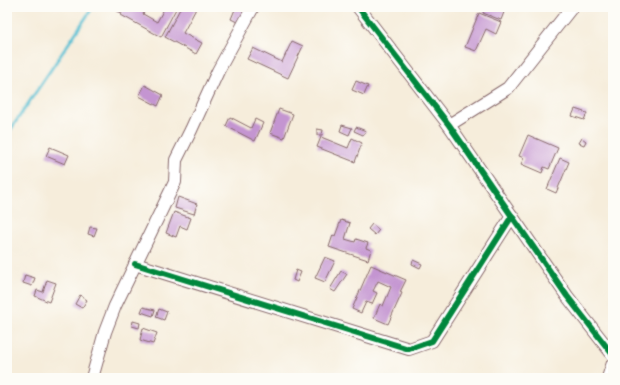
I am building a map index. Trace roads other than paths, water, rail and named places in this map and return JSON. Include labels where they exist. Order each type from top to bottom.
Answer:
[{"type":"street","points":[[92,378],[112,312],[175,182],[176,160],[218,70],[253,7]]},
{"type":"street","points":[[358,7],[449,124],[567,296],[613,355]]},
{"type":"street","points":[[449,124],[508,88],[572,7]]},
{"type":"street","points":[[135,264],[409,349],[432,341],[512,216]]},
{"type":"street","points":[[608,378],[613,363]]},
{"type":"waterway","points":[[7,135],[93,7]]}]
